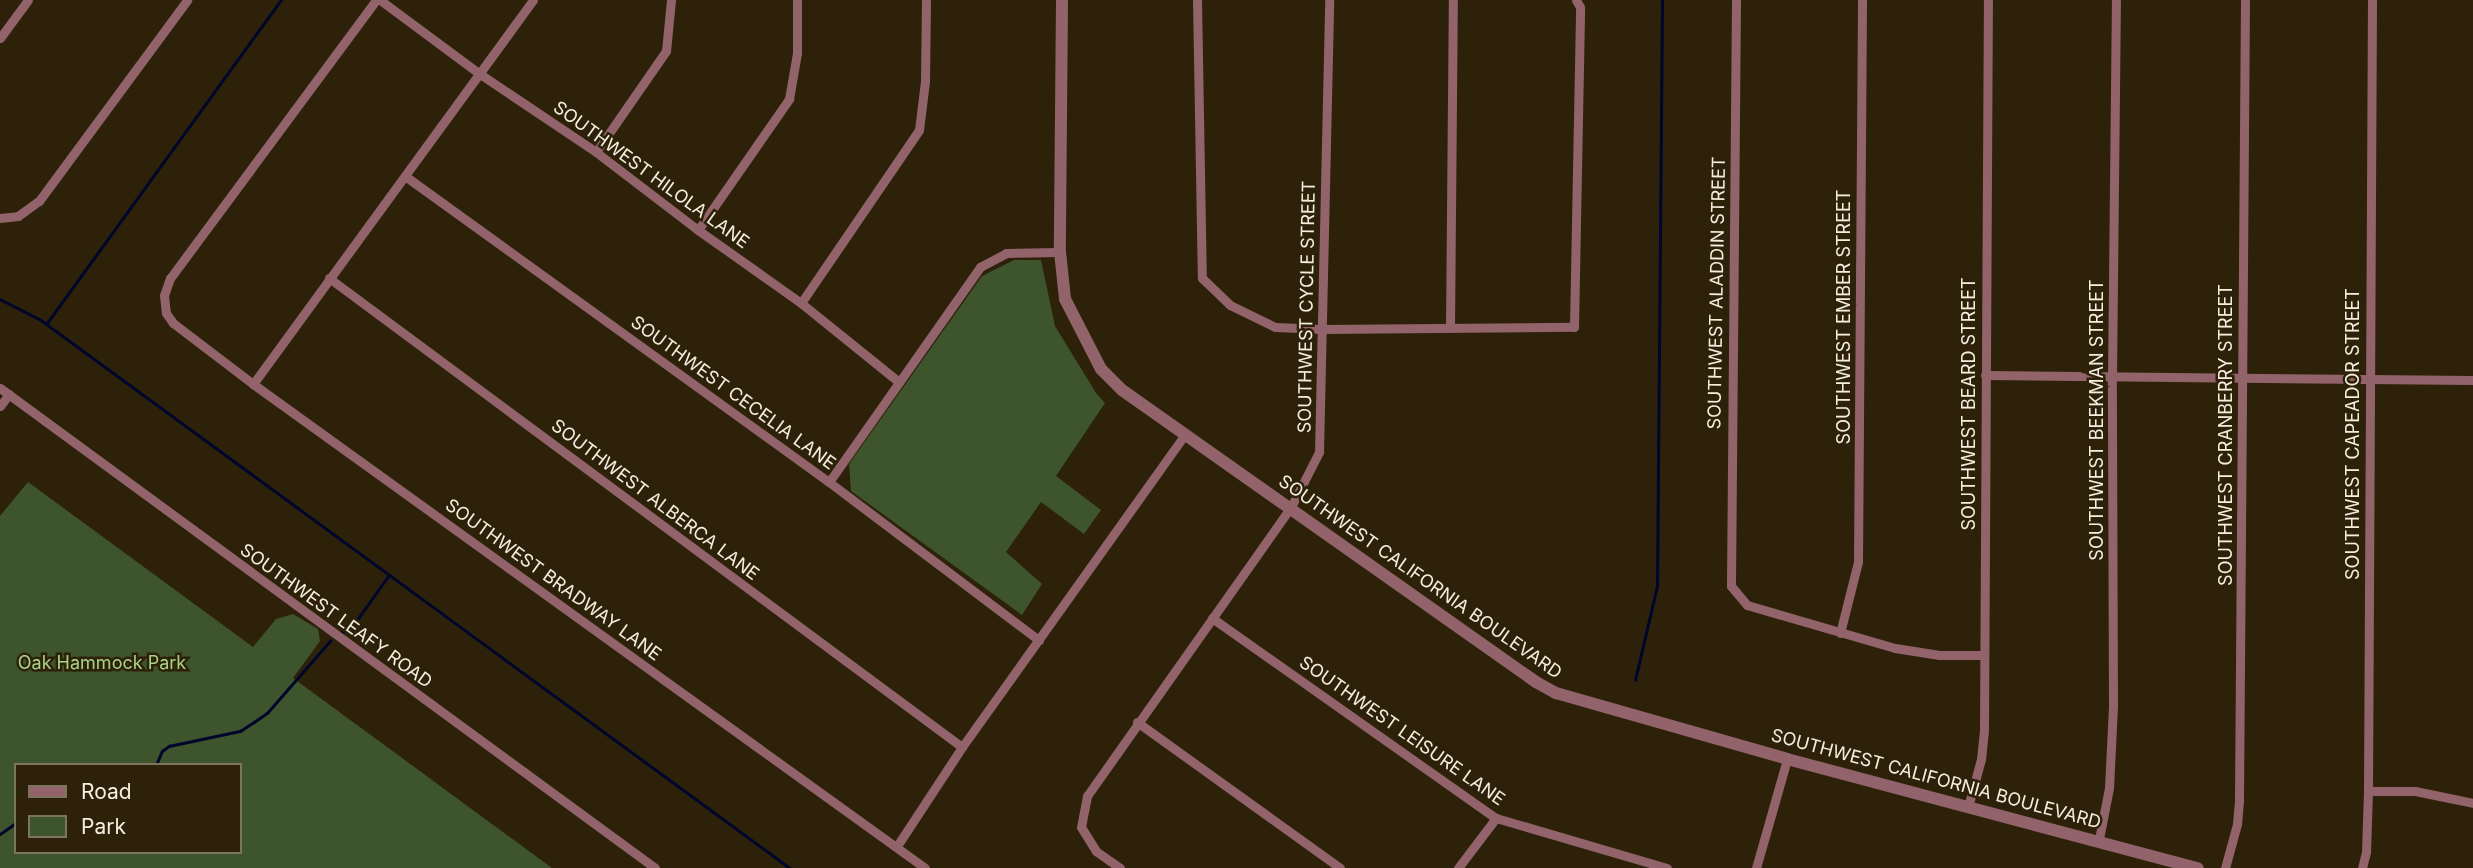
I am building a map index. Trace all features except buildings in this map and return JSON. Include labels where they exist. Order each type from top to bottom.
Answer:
[{"type":"street","points":[[0,38],[28,0]]},
{"type":"street","points":[[0,218],[18,216],[31,209],[187,0]]},
{"type":"street","name":"SOUTHWEST HILOLA LANE","points":[[378,0],[480,74],[596,152],[698,230],[801,303],[899,382]]},
{"type":"street","name":"SOUTHWEST BRADWAY LANE","points":[[378,0],[170,278],[164,295],[166,313],[173,323],[253,384],[925,868]]},
{"type":"street","points":[[253,384],[533,0]]},
{"type":"street","points":[[596,152],[666,51],[671,0]]},
{"type":"street","points":[[698,230],[789,99],[797,53],[797,0]]},
{"type":"street","points":[[801,303],[919,131],[925,81],[926,0]]},
{"type":"street","name":"SOUTHWEST CALIFORNIA BOULEVARD","points":[[1062,0],[1060,252],[1065,299],[1101,369],[1122,390],[1536,682],[1556,692],[1787,758],[2099,839],[2198,868]]},
{"type":"street","points":[[1197,0],[1202,278],[1230,305],[1275,327],[1322,329],[1574,327],[1578,4]]},
{"type":"street","name":"SOUTHWEST CYCLE STREET","points":[[1121,868],[1096,851],[1081,827],[1087,796],[1291,508],[1319,452],[1329,0]]},
{"type":"street","points":[[1450,328],[1453,0]]},
{"type":"street","name":"SOUTHWEST ALADDIN STREET","points":[[1736,0],[1731,586],[1747,605],[1840,633]]},
{"type":"street","name":"SOUTHWEST EMBER STREET","points":[[1840,633],[1857,562],[1861,0]]},
{"type":"street","name":"SOUTHWEST BEARD STREET","points":[[1968,807],[1983,746],[1988,0]]},
{"type":"street","name":"SOUTHWEST BEEKMAN STREET","points":[[2099,839],[2109,788],[2113,706],[2112,377],[2116,0]]},
{"type":"street","name":"SOUTHWEST CRANBERRY STREET","points":[[2225,868],[2237,824],[2239,799],[2245,0]]},
{"type":"street","name":"SOUTHWEST CAPEADOR STREET","points":[[2362,868],[2366,852],[2368,791],[2372,0]]},
{"type":"street","name":"SOUTHWEST CECELIA LANE","points":[[405,176],[829,482],[1039,640]]},
{"type":"street","points":[[829,482],[970,280],[988,260],[1006,253],[1060,252]]},
{"type":"street","name":"SOUTHWEST ALBERCA LANE","points":[[329,278],[962,747]]},
{"type":"street","points":[[1985,374],[2369,381],[2473,380]]},
{"type":"street","name":"SOUTHWEST LEAFY ROAD","points":[[0,388],[293,606],[655,868]]},
{"type":"street","points":[[0,406],[9,394]]},
{"type":"street","points":[[897,846],[962,747],[1184,436]]},
{"type":"street","name":"SOUTHWEST LEISURE LANE","points":[[1212,618],[1496,818],[1667,868]]},
{"type":"street","points":[[1840,633],[1922,654],[1984,655]]},
{"type":"street","points":[[1138,722],[1340,868]]},
{"type":"street","points":[[1756,868],[1787,758]]},
{"type":"street","points":[[2368,791],[2415,791],[2473,803]]},
{"type":"street","points":[[1458,868],[1496,818]]},
{"type":"green space","points":[[1014,260],[1041,260],[1055,326],[1096,393],[1105,403],[1056,476],[1101,510],[1084,534],[1041,502],[1006,552],[1042,584],[1022,615],[851,491],[849,464],[982,276]]},
{"type":"green space","name":"Oak Hammock Park","points":[[28,482],[253,647],[276,619],[293,614],[318,629],[320,641],[293,678],[552,868],[0,868],[0,516]]},
{"type":"waterway","points":[[47,323],[281,0]]},
{"type":"waterway","points":[[1635,680],[1657,586],[1662,0]]},
{"type":"waterway","points":[[0,299],[41,320],[790,868]]},
{"type":"waterway","points":[[342,632],[354,624],[389,575]]},
{"type":"waterway","points":[[157,763],[162,751],[169,746],[240,731],[267,713],[330,641]]},
{"type":"waterway","points":[[0,834],[14,824]]}]
